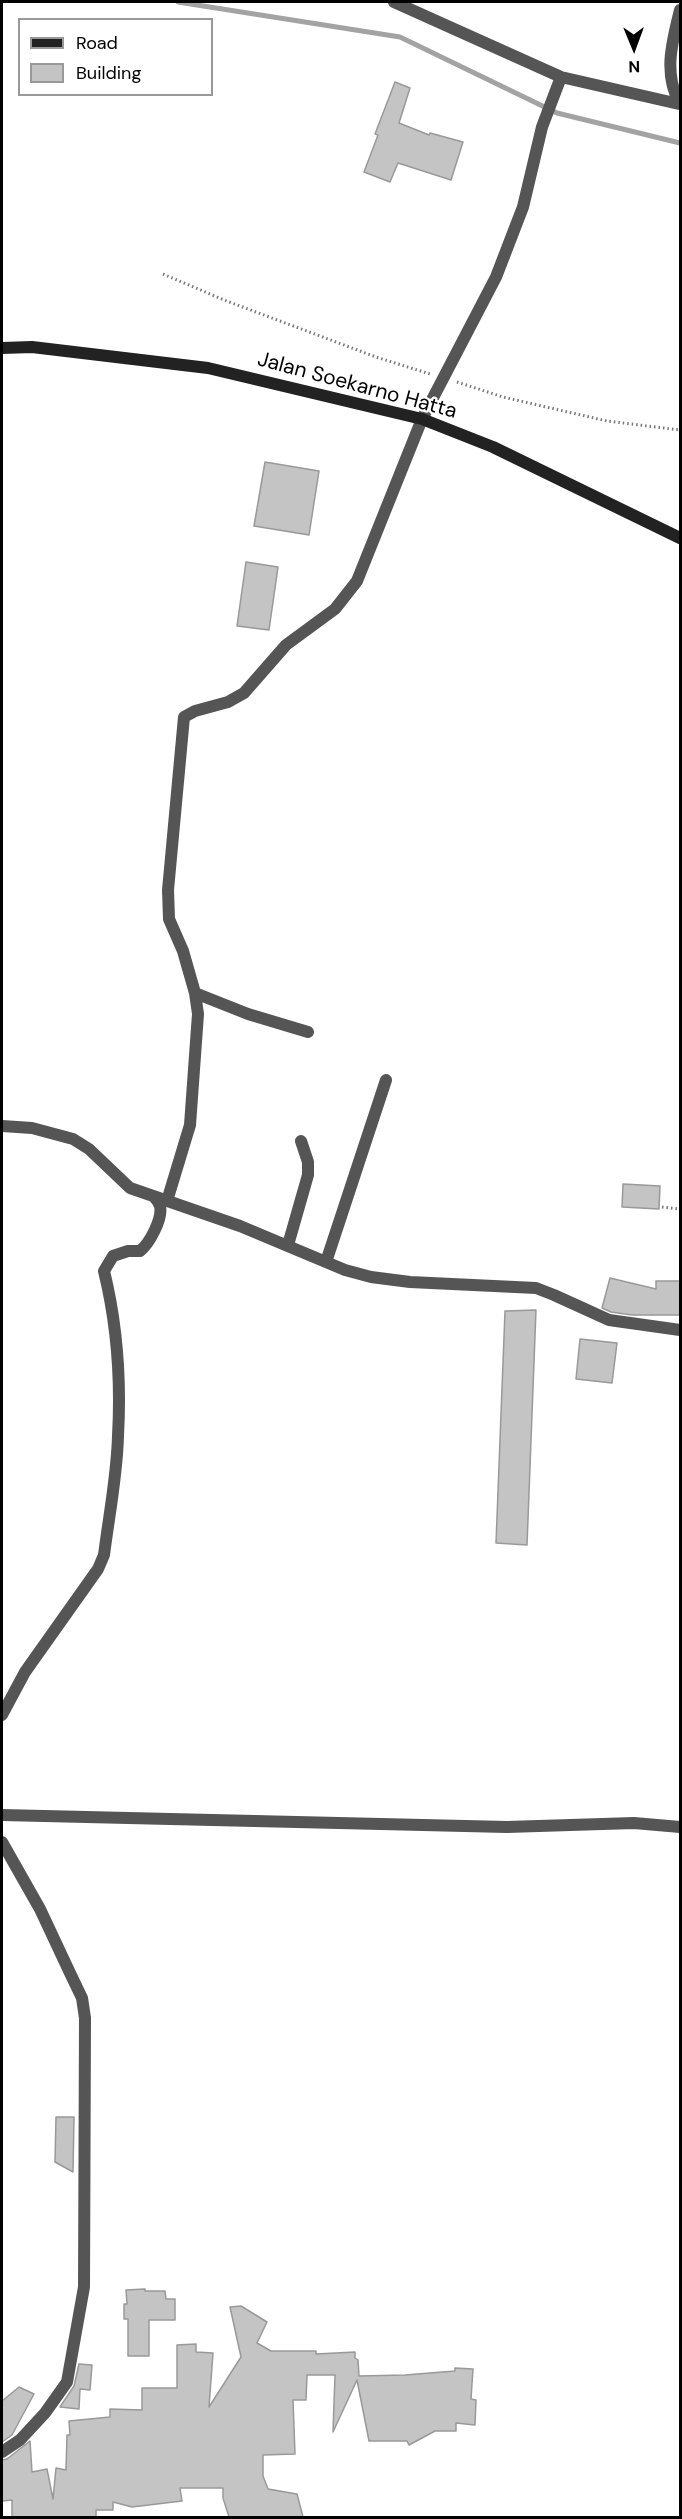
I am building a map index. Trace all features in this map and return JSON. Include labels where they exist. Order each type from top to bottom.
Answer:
[{"type":"street","points":[[394,2],[561,77],[680,104]]},
{"type":"street","points":[[680,104],[671,78],[670,49],[681,10]]},
{"type":"street","points":[[2,1715],[25,1672],[98,1569],[104,1555],[118,1437],[118,1375],[109,1289],[104,1271],[113,1256],[128,1251],[140,1251],[147,1245],[159,1214],[161,1199],[190,1125],[197,1030],[195,993],[183,951],[170,919],[168,890],[184,717],[195,711],[228,702],[244,693],[286,645],[335,609],[357,581],[422,419],[496,277],[523,207],[542,128],[561,77]]},
{"type":"street","name":"Jalan Soekarno Hatta","points":[[2,348],[32,347],[208,368],[422,419],[494,447],[681,538]]},
{"type":"street","points":[[195,993],[248,1014],[308,1032]]},
{"type":"street","points":[[326,1262],[387,1080]]},
{"type":"street","points":[[2,1126],[32,1128],[73,1139],[89,1149],[130,1188],[371,1277],[410,1282],[536,1288],[609,1320],[681,1330]]},
{"type":"street","points":[[288,1245],[308,1175],[308,1162],[301,1141]]},
{"type":"street","points":[[2,1815],[507,1827],[634,1823],[681,1827]]},
{"type":"street","points":[[2,1842],[40,1909],[82,1998],[85,2018],[85,2177],[84,2287],[67,2382],[45,2413],[20,2440],[2,2452]]},
{"type":"path","points":[[163,274],[224,300],[376,357],[503,397],[607,421],[681,430]]},
{"type":"path","points":[[662,1207],[681,1209]]},
{"type":"building","points":[[395,82],[410,88],[399,123],[429,135],[430,133],[463,142],[451,180],[398,163],[390,182],[364,172],[378,135],[375,134]]},
{"type":"building","points":[[265,462],[319,471],[309,535],[254,526]]},
{"type":"building","points":[[246,562],[278,567],[269,630],[237,626]]},
{"type":"building","points":[[623,1184],[660,1186],[659,1209],[622,1207]]},
{"type":"building","points":[[610,1278],[656,1289],[656,1281],[681,1281],[681,1315],[632,1315],[611,1312],[602,1308]]},
{"type":"building","points":[[536,1310],[527,1545],[496,1543],[505,1311]]},
{"type":"building","points":[[580,1339],[617,1343],[612,1383],[576,1379]]},
{"type":"building","points":[[56,2117],[74,2117],[73,2172],[55,2162]]},
{"type":"building","points":[[145,2289],[145,2291],[165,2291],[166,2299],[175,2299],[175,2320],[149,2320],[149,2356],[128,2356],[128,2319],[124,2319],[124,2304],[127,2304],[126,2290]]},
{"type":"building","points":[[241,2306],[267,2322],[257,2343],[271,2351],[316,2351],[316,2354],[355,2352],[359,2376],[455,2371],[455,2368],[473,2369],[471,2399],[476,2400],[475,2425],[456,2423],[456,2431],[435,2431],[409,2445],[407,2441],[369,2441],[357,2380],[333,2432],[335,2375],[307,2375],[306,2400],[293,2400],[295,2454],[263,2455],[263,2476],[268,2489],[297,2494],[303,2517],[229,2517],[223,2498],[223,2488],[180,2488],[182,2501],[132,2507],[113,2502],[113,2510],[96,2510],[96,2517],[12,2517],[12,2500],[2,2501],[2,2460],[7,2459],[30,2441],[32,2472],[47,2469],[53,2499],[56,2468],[66,2470],[67,2435],[70,2435],[69,2421],[110,2417],[110,2409],[142,2410],[142,2388],[177,2388],[177,2345],[196,2344],[196,2352],[213,2353],[209,2407],[241,2357],[230,2307]]},
{"type":"building","points":[[79,2364],[92,2365],[90,2390],[80,2389],[79,2409],[60,2407],[74,2386]]},
{"type":"building","points":[[19,2387],[34,2394],[12,2435],[2,2442],[2,2401]]},
{"type":"waterway","points":[[178,2],[400,37],[557,113],[680,143]]}]
